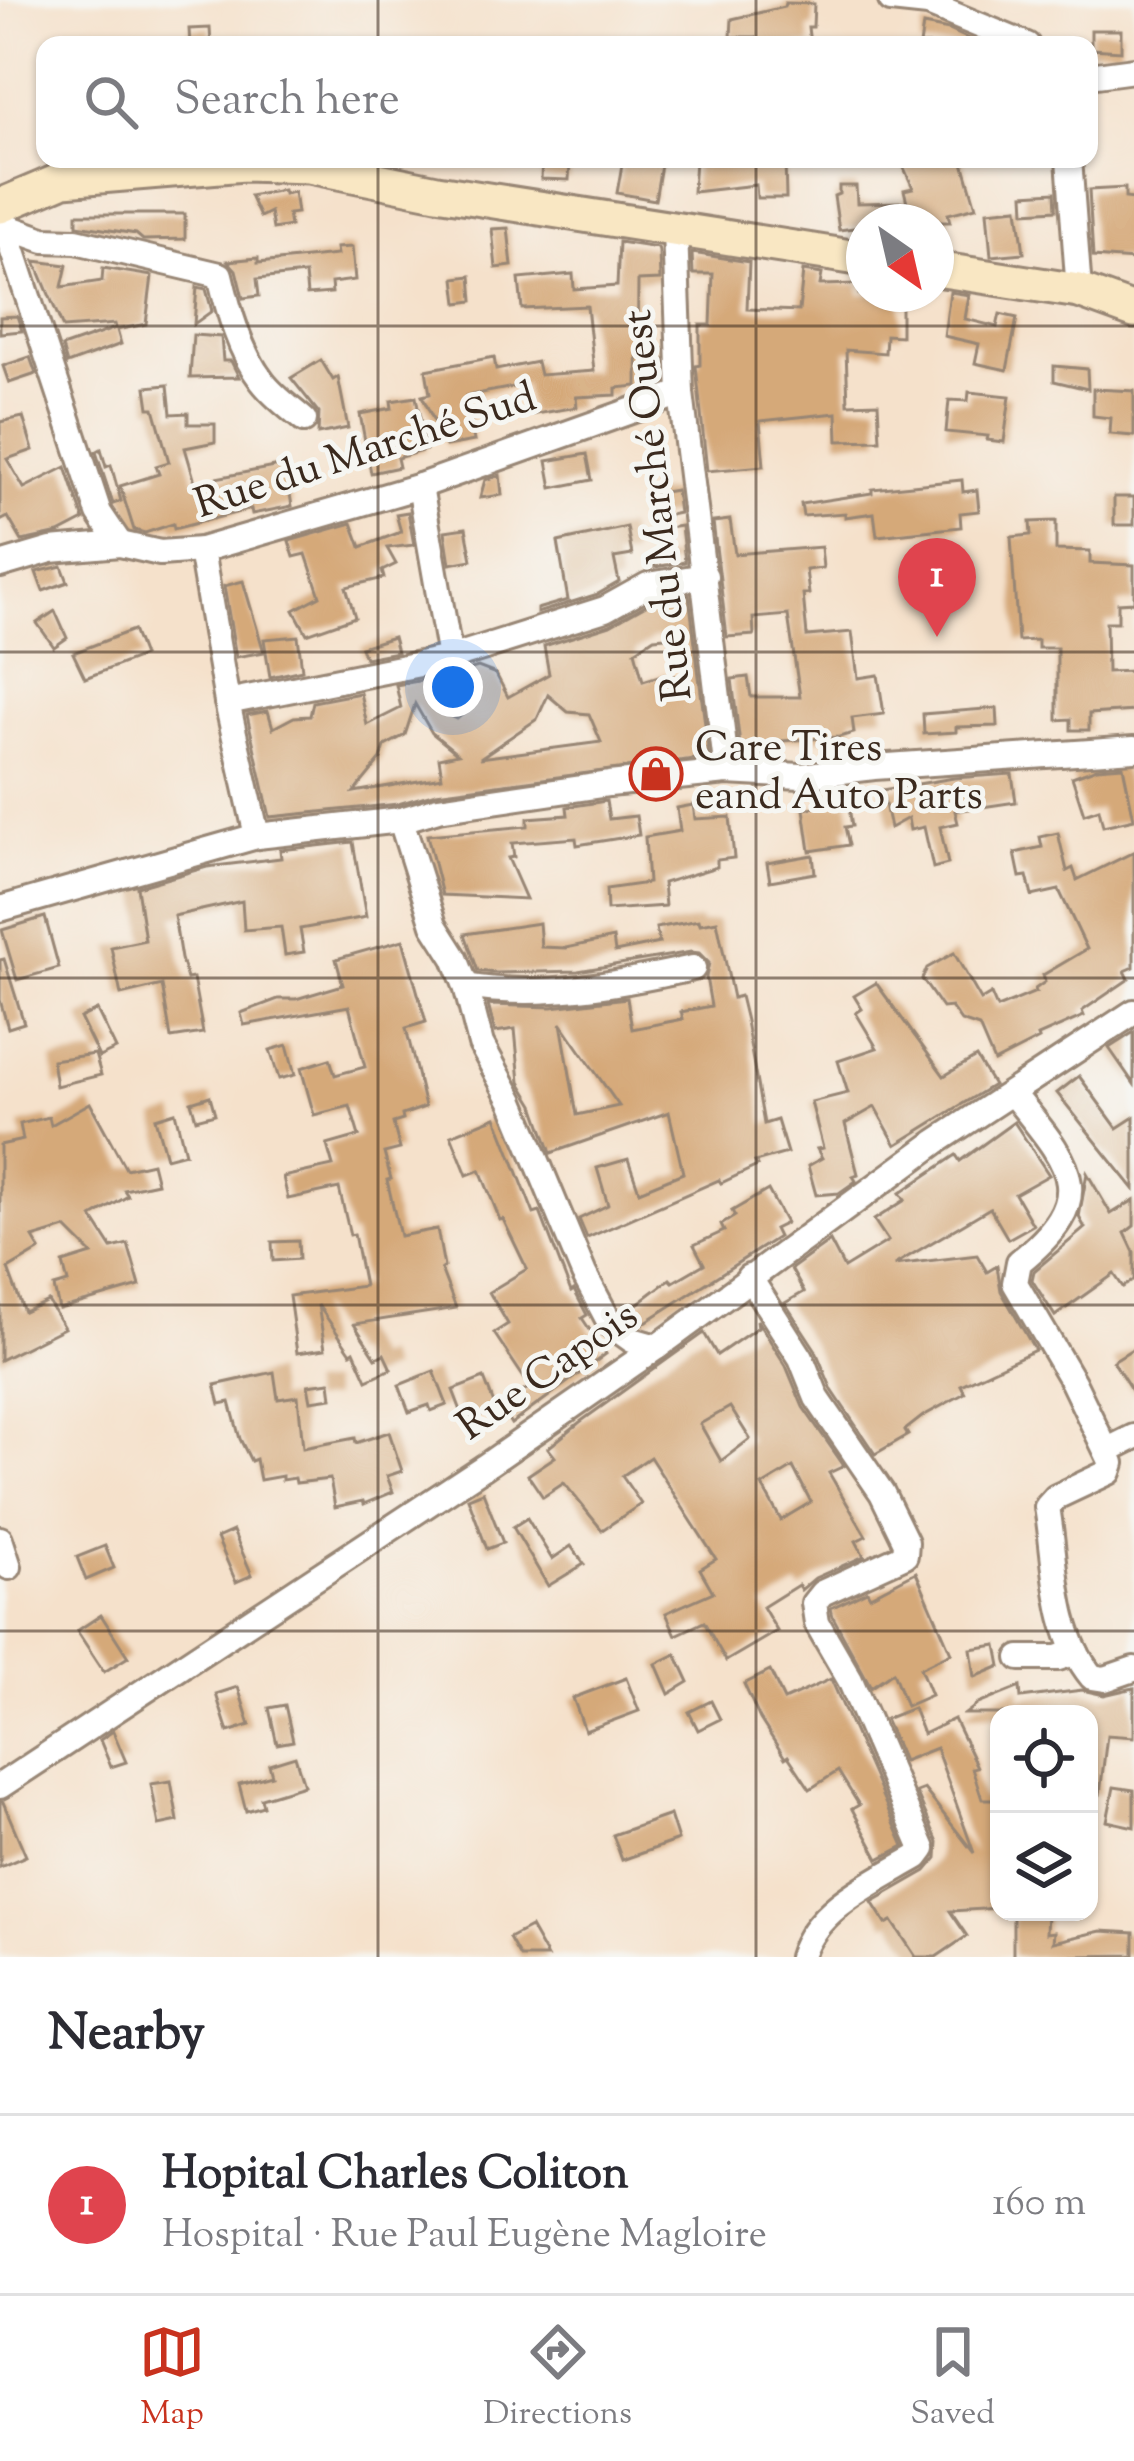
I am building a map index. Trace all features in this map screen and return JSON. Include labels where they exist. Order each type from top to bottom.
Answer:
[{"type":"main road","points":[[2,214],[64,179],[196,168]]},
{"type":"main road","points":[[319,168],[437,192],[846,256]]},
{"type":"main road","points":[[954,272],[1079,291],[1134,311]]},
{"type":"street","points":[[891,0],[928,4],[1005,36]]},
{"type":"street","points":[[1098,75],[1134,70]]},
{"type":"street","points":[[1070,168],[1079,291]]},
{"type":"street","points":[[2,214],[44,241],[76,241],[220,275],[227,304],[263,384],[304,420]]},
{"type":"street","points":[[2,214],[99,513],[120,544]]},
{"type":"street","name":"Rue du Marché Ouest","points":[[675,230],[681,393],[727,772]]},
{"type":"street","name":"Rue du Marché Sud","points":[[0,565],[51,550],[120,544],[160,553],[201,550],[420,486],[681,393]]},
{"type":"street","points":[[420,486],[454,703]]},
{"type":"street","points":[[201,550],[227,702],[257,836]]},
{"type":"street","points":[[227,702],[450,658],[605,609],[649,585],[705,575]]},
{"type":"street","points":[[0,909],[257,836],[401,820],[438,809],[610,784],[727,772],[801,776],[874,766],[1134,749]]},
{"type":"street","points":[[401,820],[434,925],[466,986],[481,1044],[512,1101],[597,1300],[611,1325],[632,1340],[657,1347]]},
{"type":"street","points":[[466,986],[499,991],[598,988],[694,968]]},
{"type":"street","name":"Rue Capois","points":[[0,1786],[465,1479],[657,1347],[936,1142],[1134,1012]]},
{"type":"street","points":[[1013,1094],[1062,1155],[1068,1178],[1066,1203],[1053,1235],[1018,1262],[1015,1283],[1112,1463],[1109,1472],[1056,1497],[1047,1507],[1053,1569],[1076,1652],[1092,1677],[1105,1679],[1134,1669]]},
{"type":"street","points":[[749,1277],[801,1358],[818,1398],[882,1492],[906,1542],[905,1555],[822,1593],[814,1603],[817,1623],[850,1680],[923,1849],[917,1858],[831,1912],[815,1927],[801,1957]]},
{"type":"street","points":[[1108,1450],[1134,1437]]},
{"type":"street","points":[[0,1539],[9,1567]]},
{"type":"street","points":[[1020,1658],[1058,1658],[1076,1652]]},
{"type":"building","points":[[785,3],[814,4],[809,36],[731,36],[732,19]]},
{"type":"building","points":[[923,25],[962,36],[921,36]]},
{"type":"building","points":[[210,28],[210,36],[189,36],[189,29]]},
{"type":"building","points":[[1091,30],[1121,30],[1121,51],[1098,49],[1098,36],[1091,36]]},
{"type":"building","points":[[542,168],[570,168],[569,180],[541,179]]},
{"type":"building","points":[[621,168],[660,168],[655,200],[617,193]]},
{"type":"building","points":[[694,168],[785,168],[786,198],[757,198],[756,185],[693,192]]},
{"type":"building","points":[[904,168],[965,168],[976,207],[954,212],[954,204],[846,204],[846,229],[839,230],[834,196],[839,186],[856,186],[857,203],[907,202],[904,190],[913,188]]},
{"type":"building","points":[[1125,188],[1125,198],[1134,199],[1134,260],[1093,257],[1089,190]]},
{"type":"building","points":[[283,190],[284,194],[294,192],[297,213],[288,214],[290,226],[273,229],[270,212],[260,217],[250,196]]},
{"type":"building","points":[[1055,192],[1056,210],[1025,212],[1024,194]]},
{"type":"building","points":[[1018,208],[1024,253],[991,256],[987,211]]},
{"type":"building","points":[[77,214],[185,214],[185,239],[143,240],[136,234],[77,225]]},
{"type":"building","points":[[508,228],[512,266],[496,268],[492,229]]},
{"type":"building","points":[[619,242],[658,248],[659,252],[660,280],[638,281],[637,386],[616,388],[616,395],[576,397],[577,407],[530,415],[524,385],[466,396],[474,441],[446,446],[422,396],[430,394],[426,370],[494,357],[496,370],[537,362],[540,375],[594,371],[587,306],[522,309],[519,279],[573,274],[574,289],[617,286]]},
{"type":"building","points":[[352,247],[355,280],[331,283],[332,293],[307,295],[305,274],[257,279],[259,296],[243,298],[236,270],[228,261],[258,258],[258,263],[337,255],[336,248]]},
{"type":"building","points":[[692,253],[749,262],[747,309],[799,311],[803,271],[822,274],[820,285],[846,284],[846,312],[901,312],[901,336],[886,335],[885,353],[846,350],[848,404],[878,403],[880,440],[838,441],[837,413],[760,421],[764,466],[707,471],[696,366],[700,365],[700,325],[711,325],[713,274],[693,274]]},
{"type":"building","points":[[35,261],[67,265],[62,287],[102,281],[103,268],[152,276],[146,324],[117,330],[121,344],[67,364],[62,347],[116,328],[115,324],[63,328]]},
{"type":"building","points":[[471,276],[473,301],[458,303],[455,278]]},
{"type":"building","points":[[197,287],[206,289],[212,311],[194,324]]},
{"type":"building","points":[[954,293],[969,295],[965,319],[997,327],[1000,314],[1017,318],[1007,370],[975,363],[979,344],[944,336],[947,312],[954,312]]},
{"type":"building","points":[[17,316],[22,331],[0,333],[0,317]]},
{"type":"building","points":[[193,335],[221,337],[223,361],[231,361],[239,377],[190,378]]},
{"type":"building","points":[[30,357],[36,374],[9,383],[3,366]]},
{"type":"building","points":[[321,360],[333,380],[338,377],[348,428],[318,434],[319,413],[291,378]]},
{"type":"building","points":[[1054,366],[1087,369],[1088,389],[1054,381]]},
{"type":"building","points":[[168,385],[171,414],[188,413],[188,424],[215,424],[215,442],[185,448],[195,482],[285,465],[292,506],[252,514],[251,509],[174,529],[173,524],[145,533],[134,530],[120,486],[159,474],[156,466],[169,462],[146,387]]},
{"type":"building","points":[[1093,389],[1134,391],[1134,436],[1110,434],[1111,418],[1093,416]]},
{"type":"building","points":[[969,392],[1010,396],[1004,442],[946,432],[949,400],[968,401]]},
{"type":"building","points":[[416,397],[426,450],[397,458],[399,467],[371,473],[360,414]]},
{"type":"building","points":[[23,417],[33,450],[7,459],[24,488],[66,467],[84,520],[59,533],[22,541],[8,517],[0,521],[0,422]]},
{"type":"building","points":[[101,449],[121,501],[113,504],[96,452]]},
{"type":"building","points":[[587,454],[592,480],[552,488],[547,461]]},
{"type":"building","points":[[500,475],[502,495],[480,498],[485,480]]},
{"type":"building","points":[[962,480],[963,492],[977,490],[979,511],[960,513],[961,527],[877,536],[874,513],[803,516],[801,504],[872,493],[872,489]]},
{"type":"building","points":[[676,490],[679,513],[655,518],[651,494]]},
{"type":"building","points":[[1114,497],[1134,497],[1134,525],[1114,525]]},
{"type":"building","points":[[408,512],[414,545],[387,548],[396,564],[382,571],[384,578],[346,587],[355,617],[307,634],[294,610],[320,596],[306,554],[294,557],[289,541],[352,523],[361,547],[401,532],[396,514]]},
{"type":"building","points":[[730,520],[735,554],[821,547],[823,568],[806,570],[807,636],[852,632],[858,678],[878,675],[884,714],[852,718],[854,733],[839,737],[768,742],[769,753],[749,755],[747,744],[740,745],[732,679],[748,677],[751,697],[800,697],[788,615],[753,618],[754,635],[727,637],[713,522]]},
{"type":"building","points":[[1056,521],[1056,550],[1090,551],[1090,563],[1134,565],[1134,602],[1118,603],[1118,622],[1106,622],[1107,672],[1134,671],[1134,711],[1089,714],[1089,730],[1071,730],[1071,719],[1057,720],[1057,648],[1038,648],[1038,640],[1018,641],[1011,537],[1031,535],[1030,522]]},
{"type":"building","points":[[681,526],[685,562],[655,567],[653,559],[672,556],[668,528]]},
{"type":"building","points":[[627,527],[632,555],[614,558],[619,582],[598,594],[537,613],[537,609],[568,600],[558,542]]},
{"type":"building","points":[[466,528],[472,560],[450,564],[445,531]]},
{"type":"building","points":[[62,566],[68,582],[43,591],[36,572]]},
{"type":"building","points":[[243,581],[264,652],[236,657],[224,586]]},
{"type":"building","points":[[689,595],[709,757],[436,793],[398,804],[270,817],[247,715],[268,711],[273,728],[294,717],[310,716],[313,702],[360,693],[367,725],[401,708],[396,685],[435,678],[440,711],[457,719],[469,709],[468,670],[478,667],[496,674],[508,697],[549,674],[544,646],[610,625],[653,601]],"holes":[[[684,637],[688,679],[665,674],[643,681],[635,651],[654,638]],[[548,695],[568,712],[589,714],[601,742],[480,758],[537,719]],[[415,704],[432,733],[458,754],[439,758],[442,777],[354,792],[381,759],[385,746],[405,735]]]},
{"type":"building","points":[[55,611],[67,638],[54,647],[37,623]]},
{"type":"building","points":[[133,630],[143,656],[85,678],[73,653]]},
{"type":"building","points":[[298,636],[302,670],[270,677],[264,639]]},
{"type":"building","points":[[393,637],[397,652],[365,658],[361,647]]},
{"type":"building","points":[[997,708],[998,726],[924,734],[923,714]]},
{"type":"building","points":[[1123,766],[1134,819],[1103,826],[1099,809],[1084,814],[1072,777]]},
{"type":"building","points":[[1012,774],[1016,802],[955,811],[958,823],[940,827],[948,864],[933,868],[924,827],[910,830],[908,818],[890,828],[882,790]]},
{"type":"building","points":[[606,801],[609,819],[636,816],[639,835],[577,845],[576,838],[512,843],[514,857],[508,858],[526,899],[442,895],[427,835],[528,826],[528,818],[568,815],[567,807]]},
{"type":"building","points":[[848,801],[849,845],[810,851],[804,809]]},
{"type":"building","points":[[693,805],[695,819],[730,817],[734,858],[717,860],[717,867],[663,883],[665,906],[607,910],[606,889],[648,883],[645,837],[680,831],[677,808]]},
{"type":"building","points":[[1058,833],[1067,871],[1073,868],[1077,880],[1134,852],[1134,967],[1125,971],[1129,979],[1082,1011],[1084,1016],[994,1062],[979,1027],[961,1021],[951,1007],[942,1008],[922,979],[927,968],[954,953],[981,1000],[991,994],[997,1008],[1036,992],[1045,982],[1043,975],[1087,949],[1059,890],[1032,896],[1027,876],[1020,877],[1015,853],[1042,847],[1040,837]]},
{"type":"building","points":[[353,842],[366,917],[300,929],[304,952],[285,955],[281,927],[244,930],[242,901],[174,916],[203,1033],[171,1038],[162,985],[121,995],[111,947],[145,940],[137,887],[207,867],[281,858],[280,850]]},
{"type":"building","points":[[813,855],[815,873],[770,881],[767,863]]},
{"type":"building","points":[[45,917],[59,968],[17,980],[2,930]]},
{"type":"building","points":[[717,921],[733,998],[740,996],[746,1021],[764,1124],[777,1120],[787,1153],[755,1162],[757,1166],[721,1183],[587,1238],[579,1219],[608,1205],[597,1168],[628,1159],[639,1191],[683,1173],[669,1112],[551,1153],[534,1105],[520,1082],[515,1029],[495,1032],[488,1005],[552,1007],[627,998],[632,1029],[683,1019],[681,1012],[711,1006],[706,977],[709,963],[691,952],[578,971],[478,971],[465,934],[539,923],[541,947],[566,948],[613,938],[615,952],[659,943],[656,928]],"holes":[[[561,1023],[619,1106],[577,1115]]]},
{"type":"building","points":[[403,940],[426,1022],[406,1028],[425,1107],[393,1123],[400,1149],[384,1153],[391,1179],[387,1180],[400,1236],[437,1229],[441,1269],[456,1308],[354,1324],[376,1358],[384,1354],[391,1369],[367,1380],[354,1351],[318,1305],[325,1349],[297,1353],[289,1296],[364,1286],[339,1188],[288,1199],[283,1177],[333,1166],[327,1145],[359,1136],[350,1106],[314,1115],[301,1068],[330,1059],[335,1075],[365,1067],[349,1006],[244,1025],[241,1013],[278,999],[296,999],[343,985],[336,959]]},
{"type":"building","points":[[4,959],[24,1023],[8,1028],[0,1000],[0,960]]},
{"type":"building","points":[[876,983],[944,1076],[976,1057],[993,1085],[896,1145],[875,1107],[845,1124],[856,1181],[839,1193],[816,1195],[808,1166],[822,1158],[817,1149],[823,1148],[811,1102],[848,1093],[838,1061],[877,1048],[856,1013],[862,1009],[854,996]]},
{"type":"building","points":[[97,1010],[116,1049],[99,1057],[80,1018]]},
{"type":"building","points":[[1134,1032],[1134,1084],[1109,1048]]},
{"type":"building","points":[[287,1045],[295,1075],[279,1079],[270,1050]]},
{"type":"building","points":[[95,1054],[101,1075],[56,1086],[52,1060]]},
{"type":"building","points":[[1079,1076],[1117,1128],[1134,1117],[1134,1189],[1057,1093]]},
{"type":"building","points":[[210,1096],[215,1114],[196,1119],[191,1102]]},
{"type":"building","points":[[90,1103],[126,1169],[152,1163],[157,1183],[124,1190],[128,1196],[92,1217],[112,1248],[128,1244],[140,1286],[59,1309],[54,1287],[68,1283],[63,1263],[92,1254],[66,1228],[33,1238],[40,1250],[8,1269],[24,1312],[48,1301],[64,1328],[0,1360],[0,1145],[23,1140],[20,1124],[49,1117],[51,1125]]},
{"type":"building","points":[[175,1112],[185,1153],[166,1158],[155,1118]]},
{"type":"building","points":[[496,1117],[534,1214],[540,1212],[571,1292],[574,1290],[587,1315],[582,1318],[606,1354],[511,1424],[500,1406],[530,1387],[494,1333],[508,1324],[489,1292],[527,1269],[480,1170],[467,1175],[451,1135]]},
{"type":"building","points":[[1014,1122],[1049,1175],[1015,1194],[1033,1225],[1008,1239],[990,1208],[894,1265],[977,1255],[987,1272],[997,1266],[1001,1291],[1035,1350],[961,1385],[965,1393],[923,1416],[905,1430],[908,1435],[875,1454],[832,1390],[815,1349],[785,1303],[804,1292],[791,1269],[830,1241],[844,1268],[888,1241],[874,1220],[905,1200],[900,1193],[956,1155],[960,1161]]},
{"type":"building","points":[[1087,1173],[1111,1214],[1134,1200],[1134,1226],[1125,1233],[1134,1252],[1134,1280],[1123,1287],[1114,1274],[1055,1316],[1032,1280],[1034,1271],[1085,1228],[1079,1217]]},
{"type":"building","points":[[768,1190],[786,1223],[774,1229],[778,1237],[641,1325],[624,1314],[670,1279],[673,1282],[704,1264],[694,1245],[724,1231],[721,1225],[735,1216],[732,1211]]},
{"type":"building","points":[[298,1241],[299,1259],[273,1261],[272,1242]]},
{"type":"building","points":[[757,1320],[786,1366],[803,1407],[844,1466],[829,1473],[866,1536],[856,1541],[864,1556],[815,1578],[801,1590],[798,1585],[763,1607],[777,1631],[726,1661],[704,1622],[676,1635],[666,1613],[713,1592],[700,1569],[716,1559],[650,1457],[622,1476],[641,1504],[602,1530],[564,1483],[543,1497],[528,1475],[555,1457],[548,1448],[580,1422],[704,1333],[717,1355],[758,1327]],"holes":[[[730,1407],[750,1439],[721,1461],[700,1424]],[[793,1467],[811,1502],[781,1520],[762,1486]]]},
{"type":"building","points":[[1134,1348],[1134,1394],[1113,1361]]},
{"type":"building","points":[[434,1371],[447,1405],[409,1412],[399,1385]]},
{"type":"building","points":[[274,1372],[278,1399],[298,1396],[303,1448],[355,1438],[356,1443],[389,1432],[402,1471],[387,1476],[393,1492],[364,1504],[335,1507],[330,1479],[296,1483],[295,1478],[282,1480],[282,1476],[260,1480],[256,1459],[251,1461],[240,1439],[230,1402],[220,1404],[215,1385]]},
{"type":"building","points":[[484,1378],[496,1409],[465,1421],[453,1390]]},
{"type":"building","points":[[330,1382],[332,1398],[311,1401],[308,1385]]},
{"type":"building","points":[[483,1492],[503,1543],[487,1549],[468,1498]]},
{"type":"building","points":[[527,1518],[552,1559],[571,1546],[584,1564],[548,1586],[513,1527]]},
{"type":"building","points":[[233,1531],[252,1575],[236,1582],[217,1538]]},
{"type":"building","points":[[105,1546],[114,1568],[86,1580],[77,1557]]},
{"type":"building","points":[[916,1572],[951,1653],[920,1668],[931,1695],[906,1706],[893,1672],[871,1687],[831,1608],[867,1591],[870,1596]]},
{"type":"building","points":[[101,1615],[128,1657],[104,1672],[77,1631]]},
{"type":"building","points":[[997,1645],[1001,1666],[975,1677],[971,1649]]},
{"type":"building","points":[[676,1654],[689,1682],[669,1694],[656,1664]]},
{"type":"building","points":[[770,1671],[784,1700],[831,1679],[904,1846],[879,1859],[852,1809],[859,1805],[838,1771],[810,1789],[785,1758],[744,1684]]},
{"type":"building","points":[[626,1678],[639,1711],[585,1731],[573,1698]]},
{"type":"building","points":[[238,1687],[250,1725],[228,1732],[216,1694]]},
{"type":"building","points":[[1020,1687],[1021,1698],[1082,1690],[1104,1695],[1134,1688],[1134,1737],[1107,1735],[1098,1794],[1098,1705],[990,1705],[990,1714],[965,1714]]},
{"type":"building","points":[[711,1701],[720,1719],[698,1730],[689,1712]]},
{"type":"building","points":[[285,1705],[293,1741],[277,1744],[269,1708]]},
{"type":"building","points":[[913,1708],[923,1734],[954,1719],[977,1767],[972,1768],[982,1799],[990,1799],[990,1909],[950,1911],[967,1936],[936,1957],[916,1957],[892,1921],[886,1924],[872,1902],[926,1871],[937,1858],[938,1842],[916,1792],[924,1789],[974,1853],[936,1748],[903,1761],[885,1719]]},
{"type":"building","points":[[113,1731],[126,1762],[111,1767],[100,1740]]},
{"type":"building","points":[[295,1756],[304,1785],[261,1798],[263,1806],[246,1811],[239,1784],[272,1775],[269,1764]]},
{"type":"building","points":[[171,1781],[178,1821],[159,1825],[151,1784]]},
{"type":"building","points":[[1114,1787],[1134,1790],[1134,1827],[1107,1821]]},
{"type":"building","points":[[0,1802],[26,1856],[0,1867]]},
{"type":"building","points":[[670,1815],[678,1840],[622,1860],[613,1835]]},
{"type":"building","points":[[1013,1921],[1047,1921],[1046,1933],[1054,1932],[1053,1942],[1101,1931],[1134,1933],[1134,1955],[1013,1957]]},
{"type":"building","points":[[530,1927],[547,1957],[520,1957],[509,1938]]},
{"type":"place","name":"Hopital Charles Coliton","points":[[937,637]]},
{"type":"place","name":"Care Tires eand Auto Parts","points":[[656,774]]}]
